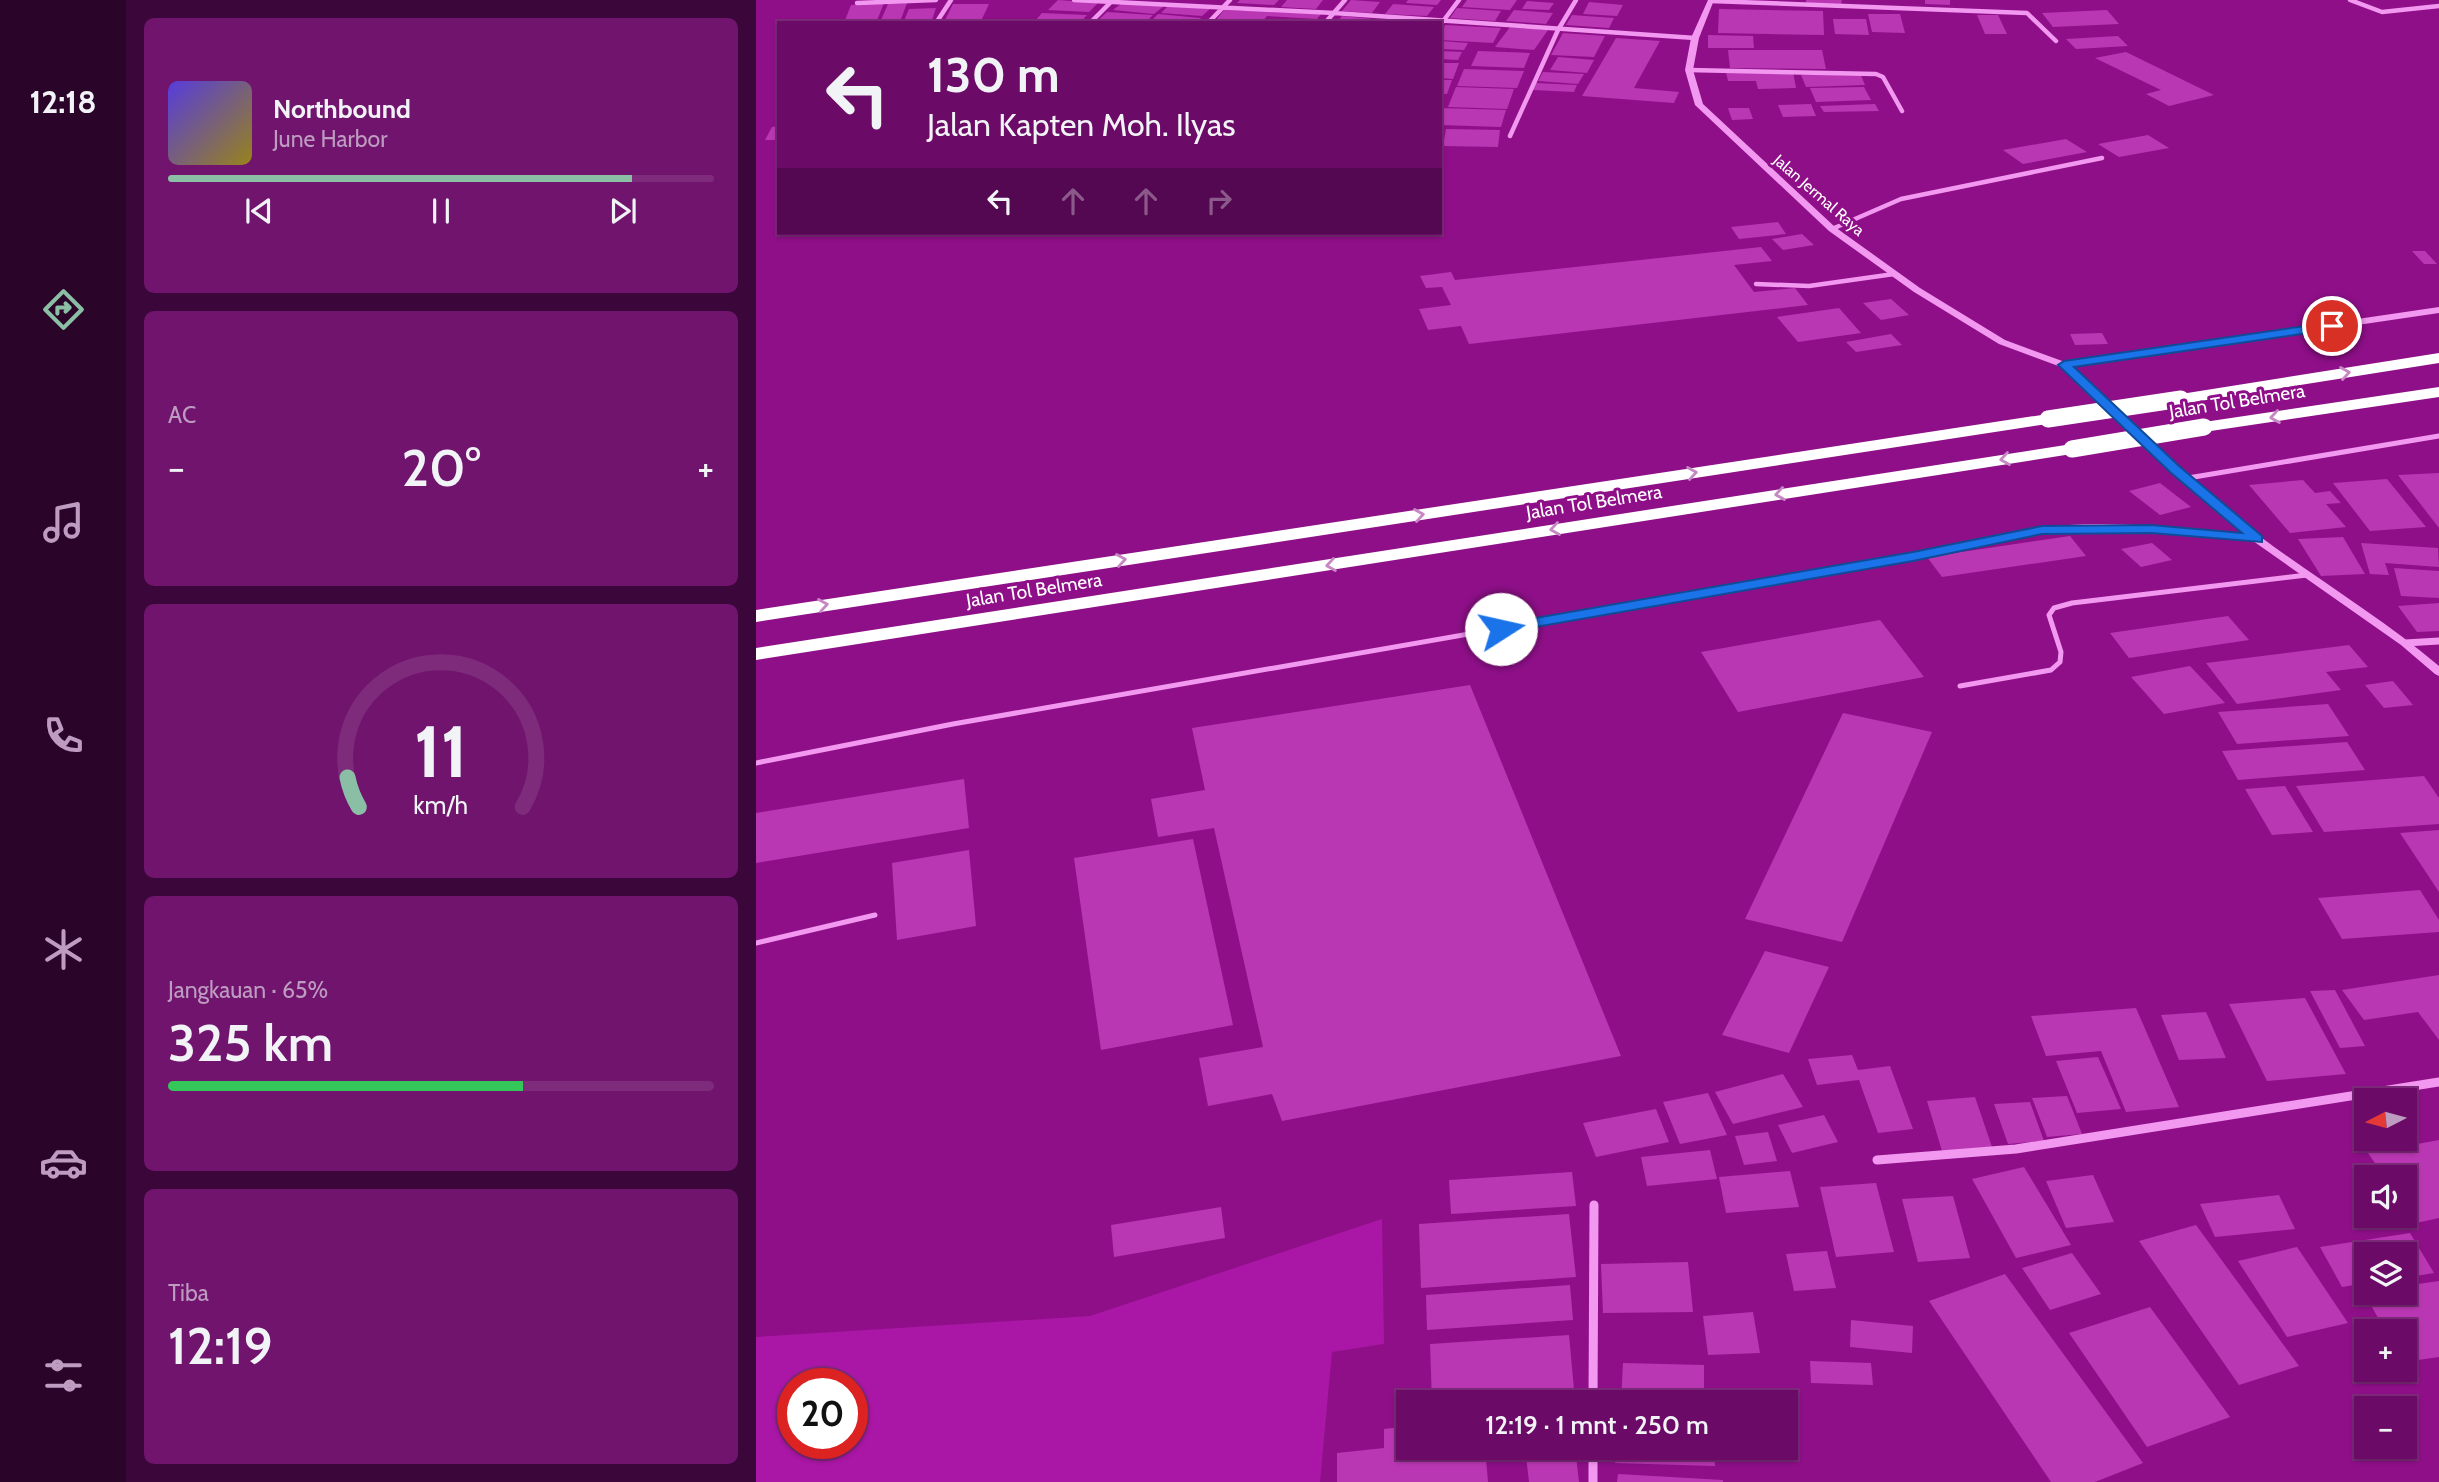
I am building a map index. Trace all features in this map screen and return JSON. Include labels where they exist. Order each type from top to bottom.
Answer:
[{"type":"highway","name":"Jalan Tol Belmera","points":[[756,616],[2439,358]]},
{"type":"highway","name":"Jalan Tol Belmera","points":[[756,654],[2439,392]]},
{"type":"street","points":[[857,3],[936,0]]},
{"type":"street","points":[[937,21],[951,0]]},
{"type":"street","points":[[1074,0],[1334,13],[1420,21]]},
{"type":"street","points":[[1210,21],[1230,0]]},
{"type":"street","points":[[1327,21],[1345,0]]},
{"type":"street","points":[[1442,23],[1459,0]]},
{"type":"street","points":[[1510,136],[1558,30],[1576,0]]},
{"type":"street","points":[[2350,0],[2368,12],[2379,13],[2439,6]]},
{"type":"street","points":[[1092,21],[1113,1]]},
{"type":"street","points":[[1711,1],[2027,13],[2056,41]]},
{"type":"street","name":"Jalan Jermal Raya","points":[[1711,1],[1695,38],[1689,70],[1699,105],[1832,229],[1894,274],[2002,342],[2064,365]]},
{"type":"street","points":[[1442,23],[1695,38]]},
{"type":"street","points":[[1689,70],[1876,74],[1884,77],[1902,111]]},
{"type":"street","points":[[1832,229],[1901,199],[2102,158]]},
{"type":"street","points":[[2064,365],[2439,310]]},
{"type":"street","points":[[2064,365],[2174,469],[2258,539],[2405,643],[2439,672]]},
{"type":"street","points":[[2188,478],[2439,436]]},
{"type":"street","points":[[2405,643],[2439,640]]},
{"type":"street","points":[[1877,1160],[2016,1149],[2178,1121],[2439,1082]]},
{"type":"street","points":[[1593,1390],[1594,1205]]},
{"type":"street","points":[[1593,1460],[1593,1482]]},
{"type":"lane","points":[[1756,284],[1818,285],[1894,274]]},
{"type":"lane","points":[[756,762],[953,724],[1913,557],[2042,530],[2151,529],[2258,539]]},
{"type":"lane","points":[[1960,686],[2051,670],[2060,662],[2061,652],[2049,615],[2054,608],[2072,603],[2307,575]]},
{"type":"lane","points":[[756,943],[875,915]]},
{"type":"shaded area","points":[[1382,1219],[1384,1344],[1332,1352],[1320,1482],[756,1482],[756,1337],[1090,1316]]},
{"type":"building","points":[[1058,0],[1098,3],[1089,12],[1048,10]]},
{"type":"building","points":[[1240,0],[1279,0],[1274,5],[1237,3]]},
{"type":"building","points":[[1287,0],[1323,0],[1316,9],[1281,7]]},
{"type":"building","points":[[1351,0],[1380,2],[1372,13],[1342,11]]},
{"type":"building","points":[[1408,0],[1441,0],[1437,5],[1406,3]]},
{"type":"building","points":[[1467,0],[1517,0],[1510,10],[1462,7]]},
{"type":"building","points":[[1806,0],[1842,0],[1841,4],[1806,3]]},
{"type":"building","points":[[1925,0],[1950,0],[1950,5],[1925,4]]},
{"type":"building","points":[[1527,1],[1554,3],[1549,10],[1522,9]]},
{"type":"building","points":[[1589,2],[1623,5],[1617,16],[1583,14]]},
{"type":"building","points":[[884,3],[877,21],[845,21],[851,5]]},
{"type":"building","points":[[907,3],[901,19],[881,20],[888,4]]},
{"type":"building","points":[[1122,3],[1164,6],[1154,14],[1113,10]]},
{"type":"building","points":[[953,4],[989,4],[982,19],[945,20]]},
{"type":"building","points":[[1393,4],[1434,7],[1427,16],[1385,14]]},
{"type":"building","points":[[1169,5],[1210,9],[1202,16],[1161,13]]},
{"type":"building","points":[[936,8],[932,21],[904,21],[909,9]]},
{"type":"building","points":[[1457,8],[1501,11],[1495,21],[1450,18]]},
{"type":"building","points":[[1719,9],[1823,11],[1824,35],[1718,33]]},
{"type":"building","points":[[1224,10],[1321,14],[1317,19],[1267,16],[1263,21],[1216,20]]},
{"type":"building","points":[[1514,10],[1553,13],[1546,24],[1506,21]]},
{"type":"building","points":[[2107,10],[2119,24],[2053,27],[2042,13]]},
{"type":"building","points":[[1107,12],[1153,15],[1147,21],[1097,21]]},
{"type":"building","points":[[1042,13],[1087,15],[1082,21],[1035,21]]},
{"type":"building","points":[[1158,14],[1201,18],[1198,21],[1151,21]]},
{"type":"building","points":[[1868,14],[1900,14],[1905,33],[1872,32]]},
{"type":"building","points":[[1572,15],[1614,18],[1609,28],[1566,25]]},
{"type":"building","points":[[1977,15],[1998,15],[2007,34],[1985,34]]},
{"type":"building","points":[[1342,16],[1383,20],[1382,21],[1338,21]]},
{"type":"building","points":[[1833,19],[1866,19],[1869,35],[1835,34]]},
{"type":"building","points":[[1445,25],[1501,28],[1493,43],[1442,40]]},
{"type":"building","points":[[1510,27],[1548,30],[1534,50],[1495,47]]},
{"type":"building","points":[[1563,33],[1605,36],[1594,57],[1551,55]]},
{"type":"building","points":[[1708,35],[1753,36],[1754,48],[1708,48]]},
{"type":"building","points":[[2118,36],[2128,46],[2076,49],[2066,39]]},
{"type":"building","points":[[1616,38],[1660,41],[1634,88],[1679,92],[1674,103],[1582,96]]},
{"type":"building","points":[[1442,41],[1468,43],[1464,50],[1442,49]]},
{"type":"building","points":[[1728,50],[1822,50],[1826,69],[1730,68]]},
{"type":"building","points":[[1442,51],[1462,52],[1458,60],[1442,59]]},
{"type":"building","points":[[1478,51],[1530,53],[1524,68],[1471,66]]},
{"type":"building","points":[[2126,52],[2214,95],[2169,106],[2146,94],[2161,90],[2095,58]]},
{"type":"building","points":[[1558,57],[1594,60],[1587,73],[1550,70]]},
{"type":"building","points":[[1442,63],[1459,63],[1453,79],[1442,78]]},
{"type":"building","points":[[1464,69],[1524,71],[1517,88],[1457,86]]},
{"type":"building","points":[[1543,72],[1584,74],[1578,84],[1538,81]]},
{"type":"building","points":[[1726,72],[1793,72],[1796,88],[1758,89],[1756,81],[1728,81]]},
{"type":"building","points":[[1860,73],[1865,85],[1806,87],[1801,75]]},
{"type":"building","points":[[1442,80],[1452,80],[1447,94],[1442,94]]},
{"type":"building","points":[[1536,83],[1577,85],[1574,92],[1533,90]]},
{"type":"building","points":[[1456,87],[1514,89],[1507,109],[1448,107]]},
{"type":"building","points":[[1864,87],[1871,100],[1816,102],[1810,88]]},
{"type":"building","points":[[1811,104],[1816,116],[1783,117],[1778,105]]},
{"type":"building","points":[[1875,104],[1879,111],[1824,112],[1820,106]]},
{"type":"building","points":[[1442,108],[1506,110],[1501,127],[1442,125]]},
{"type":"building","points":[[1728,108],[1749,108],[1753,119],[1732,120]]},
{"type":"building","points":[[777,126],[777,140],[765,140],[772,127]]},
{"type":"building","points":[[1446,129],[1500,130],[1498,147],[1443,146]]},
{"type":"building","points":[[2148,135],[2169,148],[2119,157],[2098,144]]},
{"type":"building","points":[[2066,139],[2087,152],[2023,164],[2003,150]]},
{"type":"building","points":[[1778,222],[1786,234],[1739,239],[1731,227]]},
{"type":"building","points":[[1802,234],[1814,245],[1783,250],[1772,239]]},
{"type":"building","points":[[1761,247],[1772,261],[1734,265],[1754,292],[1795,288],[1808,305],[1469,344],[1461,326],[1428,330],[1419,309],[1451,305],[1442,287],[1426,288],[1420,276],[1451,272],[1455,280]]},
{"type":"building","points":[[2412,251],[2425,251],[2437,264],[2424,264]]},
{"type":"building","points":[[1891,299],[1909,315],[1881,320],[1863,303]]},
{"type":"building","points":[[1839,308],[1861,333],[1798,342],[1777,317]]},
{"type":"building","points":[[2102,333],[2108,344],[2075,345],[2070,334]]},
{"type":"building","points":[[1891,334],[1902,345],[1856,352],[1846,342]]},
{"type":"building","points":[[2439,473],[2439,528],[2398,475]]},
{"type":"building","points":[[2387,479],[2426,527],[2370,531],[2333,483]]},
{"type":"building","points":[[2303,480],[2315,493],[2330,491],[2341,503],[2326,504],[2346,527],[2290,533],[2249,485]]},
{"type":"building","points":[[2160,483],[2191,507],[2160,515],[2129,491]]},
{"type":"building","points":[[2070,536],[2086,556],[1942,577],[1927,557]]},
{"type":"building","points":[[2343,537],[2365,574],[2321,576],[2298,539]]},
{"type":"building","points":[[2152,543],[2172,560],[2141,567],[2121,549]]},
{"type":"building","points":[[2361,543],[2438,548],[2439,567],[2385,563],[2389,575],[2370,574]]},
{"type":"building","points":[[2394,568],[2439,571],[2439,598],[2401,596]]},
{"type":"building","points":[[2439,603],[2439,631],[2417,632],[2398,606]]},
{"type":"building","points":[[2228,616],[2249,640],[2129,658],[2110,633]]},
{"type":"building","points":[[1880,620],[1924,677],[1738,712],[1701,652]]},
{"type":"building","points":[[2349,645],[2368,667],[2326,672],[2341,690],[2237,704],[2206,663]]},
{"type":"building","points":[[2190,666],[2225,703],[2164,714],[2131,677]]},
{"type":"building","points":[[2393,681],[2413,705],[2384,708],[2365,685]]},
{"type":"building","points":[[1470,685],[1621,1056],[1282,1121],[1272,1094],[1208,1106],[1199,1058],[1263,1047],[1214,828],[1158,837],[1151,799],[1205,790],[1192,728]]},
{"type":"building","points":[[2328,704],[2349,736],[2237,744],[2218,712]]},
{"type":"building","points":[[1843,713],[1932,732],[1842,942],[1745,919]]},
{"type":"building","points":[[2347,742],[2365,770],[2238,780],[2222,751]]},
{"type":"building","points":[[2424,776],[2439,798],[2439,824],[2324,832],[2296,786]]},
{"type":"building","points":[[964,779],[969,828],[756,863],[756,813]]},
{"type":"building","points":[[2285,786],[2313,832],[2272,835],[2245,789]]},
{"type":"building","points":[[2439,830],[2439,892],[2400,833]]},
{"type":"building","points":[[1193,839],[1233,1025],[1101,1050],[1074,858]]},
{"type":"building","points":[[969,850],[976,926],[897,940],[892,863]]},
{"type":"building","points":[[2420,890],[2439,920],[2439,932],[2342,939],[2318,898]]},
{"type":"building","points":[[1765,951],[1829,967],[1789,1053],[1722,1035]]},
{"type":"building","points":[[2439,975],[2439,1040],[2418,1012],[2364,1020],[2342,990]]},
{"type":"building","points":[[2335,990],[2365,1046],[2340,1048],[2310,991]]},
{"type":"building","points":[[2305,998],[2346,1074],[2267,1081],[2229,1004]]},
{"type":"building","points":[[2136,1008],[2179,1107],[2126,1112],[2101,1051],[2046,1056],[2031,1016]]},
{"type":"building","points":[[2206,1012],[2226,1058],[2179,1060],[2161,1015]]},
{"type":"building","points":[[1852,1055],[1858,1070],[1890,1066],[1913,1129],[1878,1133],[1859,1080],[1817,1085],[1808,1059]]},
{"type":"building","points":[[2098,1057],[2121,1109],[2077,1113],[2056,1061]]},
{"type":"building","points":[[1783,1074],[1803,1107],[1733,1124],[1715,1092]]},
{"type":"building","points":[[1708,1093],[1727,1135],[1680,1144],[1663,1102]]},
{"type":"building","points":[[2067,1096],[2082,1134],[2047,1137],[2032,1098]]},
{"type":"building","points":[[1975,1097],[1992,1147],[1942,1151],[1927,1101]]},
{"type":"building","points":[[2030,1102],[2044,1141],[2008,1144],[1994,1104]]},
{"type":"building","points":[[1656,1109],[1669,1142],[1596,1157],[1583,1123]]},
{"type":"building","points":[[1824,1115],[1838,1142],[1792,1153],[1778,1125]]},
{"type":"building","points":[[1768,1132],[1777,1161],[1744,1165],[1735,1136]]},
{"type":"building","points":[[2439,1140],[2439,1218],[2417,1223],[2417,1165],[2376,1165],[2368,1153],[2417,1152],[2417,1144]]},
{"type":"building","points":[[1710,1150],[1717,1179],[1647,1186],[1641,1157]]},
{"type":"building","points":[[2024,1167],[2071,1245],[2016,1258],[1972,1179]]},
{"type":"building","points":[[1790,1171],[1799,1207],[1726,1213],[1719,1177]]},
{"type":"building","points":[[1572,1172],[1576,1206],[1451,1214],[1449,1180]]},
{"type":"building","points":[[2093,1175],[2114,1222],[2066,1228],[2046,1181]]},
{"type":"building","points":[[1876,1183],[1894,1252],[1836,1257],[1820,1187]]},
{"type":"building","points":[[2279,1195],[2295,1229],[2215,1237],[2200,1204]]},
{"type":"building","points":[[1953,1196],[1970,1258],[1918,1262],[1902,1199]]},
{"type":"building","points":[[1221,1207],[1225,1238],[1114,1257],[1111,1225]]},
{"type":"building","points":[[1569,1214],[1576,1277],[1421,1288],[1419,1224]]},
{"type":"building","points":[[2196,1225],[2299,1366],[2239,1385],[2139,1241]]},
{"type":"building","points":[[2410,1233],[2415,1242],[2354,1242],[2354,1285],[2342,1287],[2320,1247]]},
{"type":"building","points":[[2417,1245],[2434,1273],[2417,1276]]},
{"type":"building","points":[[2297,1247],[2348,1323],[2287,1337],[2238,1261]]},
{"type":"building","points":[[1827,1251],[1836,1288],[1794,1291],[1786,1254]]},
{"type":"building","points":[[2072,1253],[2101,1294],[2050,1310],[2022,1268]]},
{"type":"building","points":[[1688,1262],[1693,1312],[1603,1313],[1601,1264]]},
{"type":"building","points":[[2005,1274],[2143,1463],[2095,1482],[2051,1482],[1929,1301]]},
{"type":"building","points":[[2439,1281],[2439,1357],[2417,1360],[2417,1319],[2379,1319],[2371,1305],[2417,1305],[2417,1284]]},
{"type":"building","points":[[1570,1285],[1573,1320],[1427,1330],[1426,1295]]},
{"type":"building","points":[[2150,1307],[2230,1417],[2147,1447],[2069,1333]]},
{"type":"building","points":[[1753,1312],[1760,1353],[1708,1355],[1703,1316]]},
{"type":"building","points":[[1851,1320],[1913,1326],[1912,1353],[1850,1347]]},
{"type":"building","points":[[1569,1335],[1574,1390],[1432,1390],[1430,1344]]},
{"type":"building","points":[[1810,1361],[1871,1363],[1873,1385],[1811,1383]]},
{"type":"building","points":[[1623,1363],[1704,1365],[1704,1390],[1622,1390]]},
{"type":"building","points":[[1396,1428],[1396,1460],[1486,1460],[1488,1482],[1337,1482],[1337,1453],[1384,1448],[1384,1429]]},
{"type":"building","points":[[1526,1460],[1576,1460],[1579,1482],[1529,1482]]},
{"type":"building","points":[[1615,1460],[1715,1460],[1715,1466],[1615,1463]]},
{"type":"building","points":[[1618,1474],[1723,1480],[1723,1482],[1617,1482]]},
{"type":"route","points":[[1501,629],[1913,557],[2042,530],[2087,527],[2151,529],[2258,539],[2174,469],[2064,365],[2332,326]]}]
